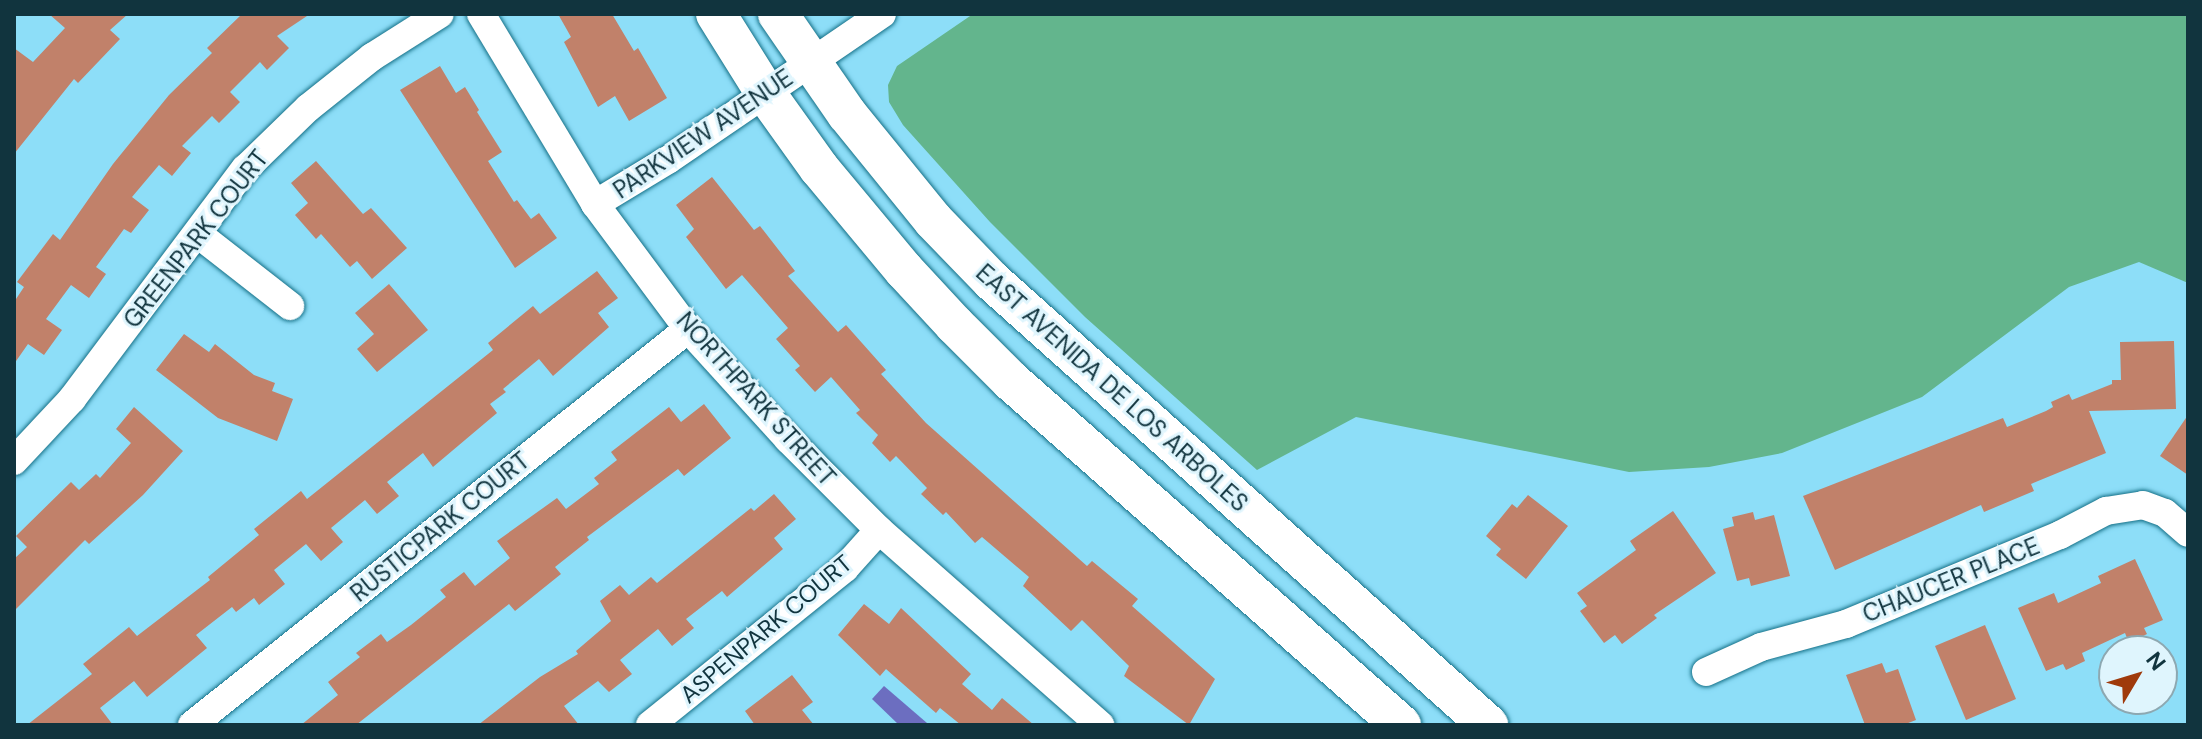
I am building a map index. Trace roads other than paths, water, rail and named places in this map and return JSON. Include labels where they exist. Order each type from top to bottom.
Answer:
[{"type":"main road","points":[[716,14],[766,94],[819,168],[904,270],[1011,381],[1401,725]]},
{"type":"main road","name":"EAST AVENIDA DE LOS ARBOLES","points":[[778,14],[847,114],[933,220],[992,281],[1488,725]]},
{"type":"street","name":"GREENPARK COURT","points":[[14,461],[72,399],[245,169],[308,108],[372,57],[440,14]]},
{"type":"street","name":"NORTHPARK STREET","points":[[481,14],[595,204],[688,329],[788,439],[879,530],[1100,725]]},
{"type":"street","name":"PARKVIEW AVENUE","points":[[595,204],[766,94],[882,14]]},
{"type":"street","points":[[198,234],[290,306]]},
{"type":"street","name":"RUSTICPARK COURT","points":[[192,725],[688,329]]},
{"type":"street","name":"CHAUCER PLACE","points":[[1706,672],[1761,647],[1846,624],[2060,535],[2106,511],[2143,505],[2165,513],[2188,533]]},
{"type":"street","name":"ASPENPARK COURT","points":[[655,723],[845,568],[879,530]]}]
